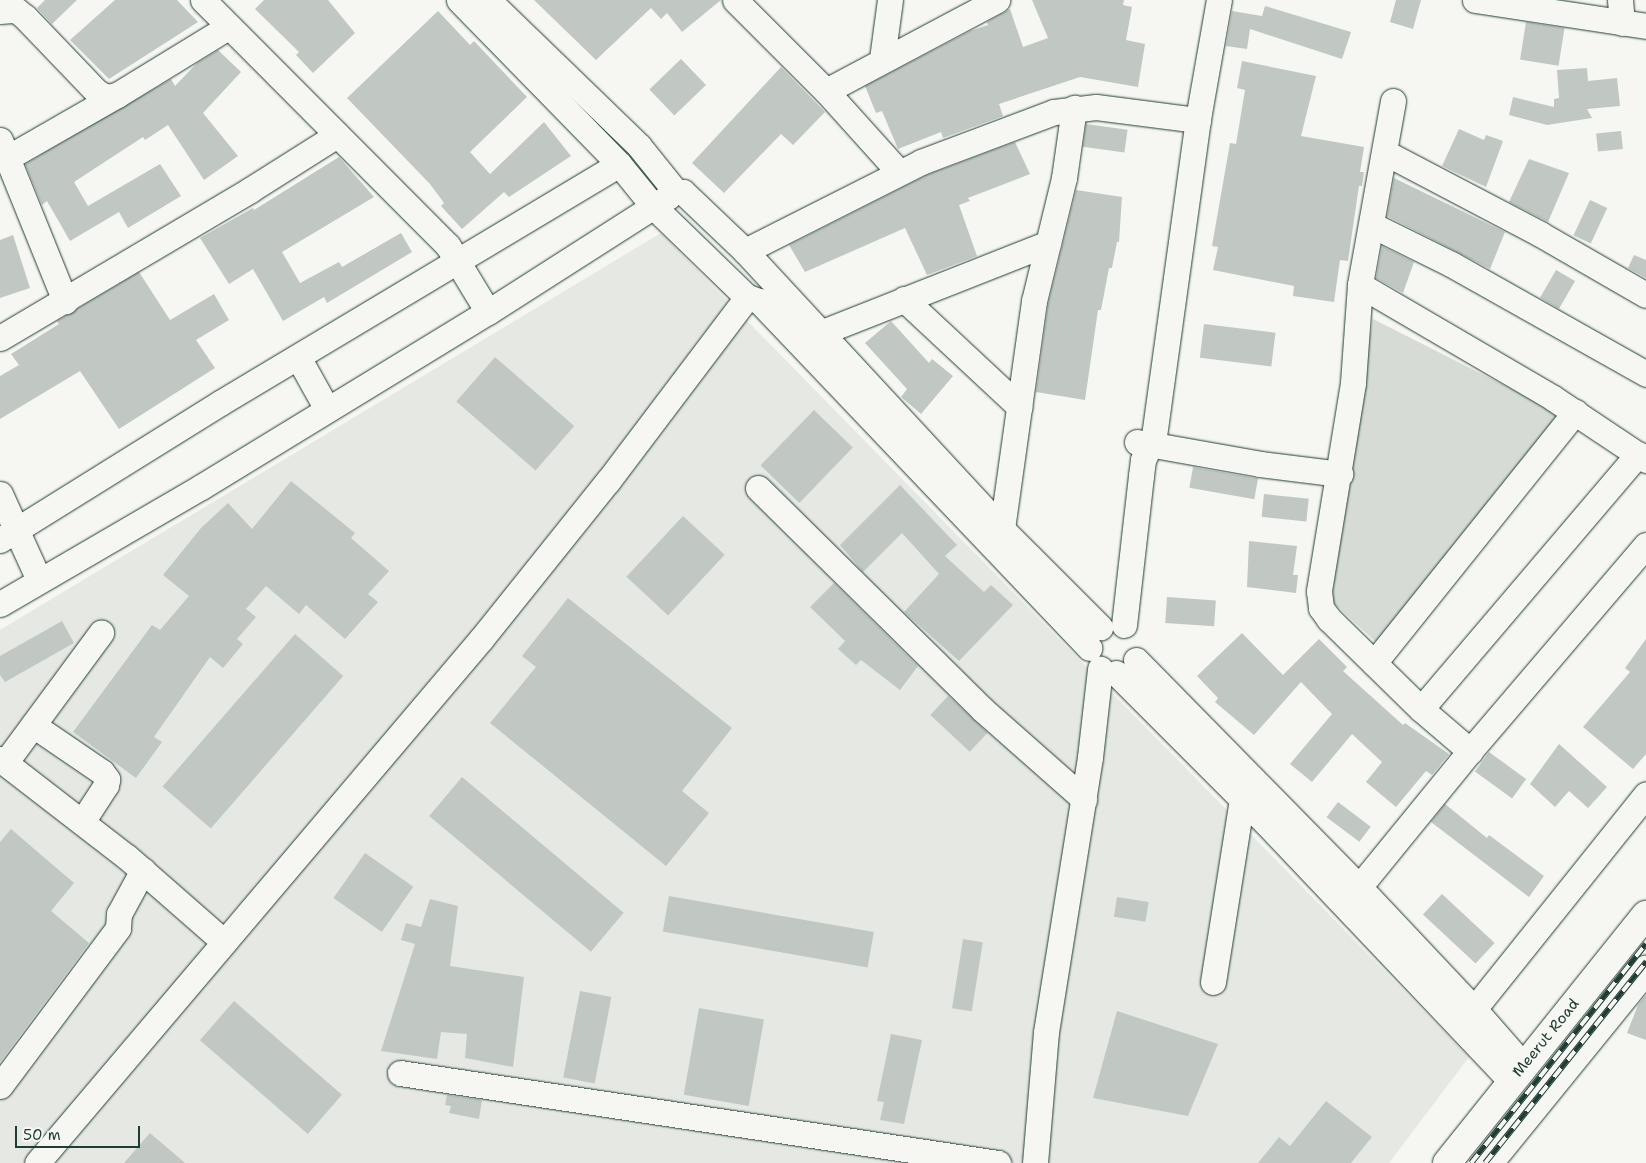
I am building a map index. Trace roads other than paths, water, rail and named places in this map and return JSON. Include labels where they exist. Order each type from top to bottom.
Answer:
[{"type":"main road","name":"Meerut Road","points":[[1447,1163],[1517,1073],[1646,915]]},
{"type":"main road","points":[[1489,1163],[1646,970]]},
{"type":"main road","points":[[1517,1073],[1541,1098]]},
{"type":"street","points":[[203,0],[228,27],[414,210],[459,261],[488,312]]},
{"type":"street","points":[[459,0],[619,164],[653,206],[747,297],[759,302],[1111,651],[1359,887],[1474,1008],[1482,1035]]},
{"type":"street","points":[[488,0],[639,146],[676,192]]},
{"type":"street","points":[[735,0],[826,91],[899,172]]},
{"type":"street","points":[[882,59],[890,0]]},
{"type":"street","points":[[826,91],[882,59],[997,0]]},
{"type":"street","points":[[1036,1163],[1046,1032],[1144,449],[1205,0]]},
{"type":"street","points":[[1190,120],[1219,0]]},
{"type":"street","points":[[1475,0],[1629,16]]},
{"type":"street","points":[[0,11],[16,10],[97,92],[106,97],[117,95]]},
{"type":"street","points":[[65,301],[4,149],[117,95],[228,27]]},
{"type":"street","points":[[1393,101],[1386,154],[1360,285],[1353,383],[1340,474],[1320,570],[1321,608],[1421,709],[1470,751]]},
{"type":"street","points":[[745,252],[899,172],[1045,115],[1074,108],[1096,107],[1190,120]]},
{"type":"street","points":[[1002,529],[1034,301],[1064,178],[1074,108]]},
{"type":"street","points":[[0,338],[65,301],[337,135]]},
{"type":"street","points":[[1386,154],[1540,234],[1646,295]]},
{"type":"street","points":[[8,535],[298,357],[619,164]]},
{"type":"street","points":[[0,604],[38,580],[202,487],[488,312],[653,206],[676,192],[683,192],[745,252],[1002,529],[1242,799],[1482,1035],[1517,1073]]},
{"type":"street","points":[[1372,226],[1451,264],[1646,374]]},
{"type":"street","points":[[820,333],[1048,243]]},
{"type":"street","points":[[1360,285],[1575,412],[1642,457],[1421,709]]},
{"type":"street","points":[[37,1163],[494,623],[608,481],[747,297]]},
{"type":"street","points":[[904,299],[1020,407]]},
{"type":"street","points":[[298,357],[327,409]]},
{"type":"street","points":[[1374,663],[1575,412]]},
{"type":"street","points":[[1144,449],[1340,474]]},
{"type":"street","points":[[758,488],[983,710],[1084,799]]},
{"type":"street","points":[[0,494],[8,535],[38,580]]},
{"type":"street","points":[[1359,887],[1470,751],[1646,545]]},
{"type":"street","points":[[100,633],[33,725],[3,761],[142,870],[224,942]]},
{"type":"street","points":[[33,725],[107,779],[106,785],[82,822]]},
{"type":"street","points":[[1474,1008],[1646,794]]},
{"type":"street","points":[[1213,982],[1242,799]]},
{"type":"street","points":[[0,1086],[118,928],[119,914],[142,870]]},
{"type":"street","points":[[400,1074],[998,1163]]},
{"type":"railway","points":[[1471,1163],[1646,944]]},
{"type":"railway","points":[[1485,1163],[1646,962]]}]
